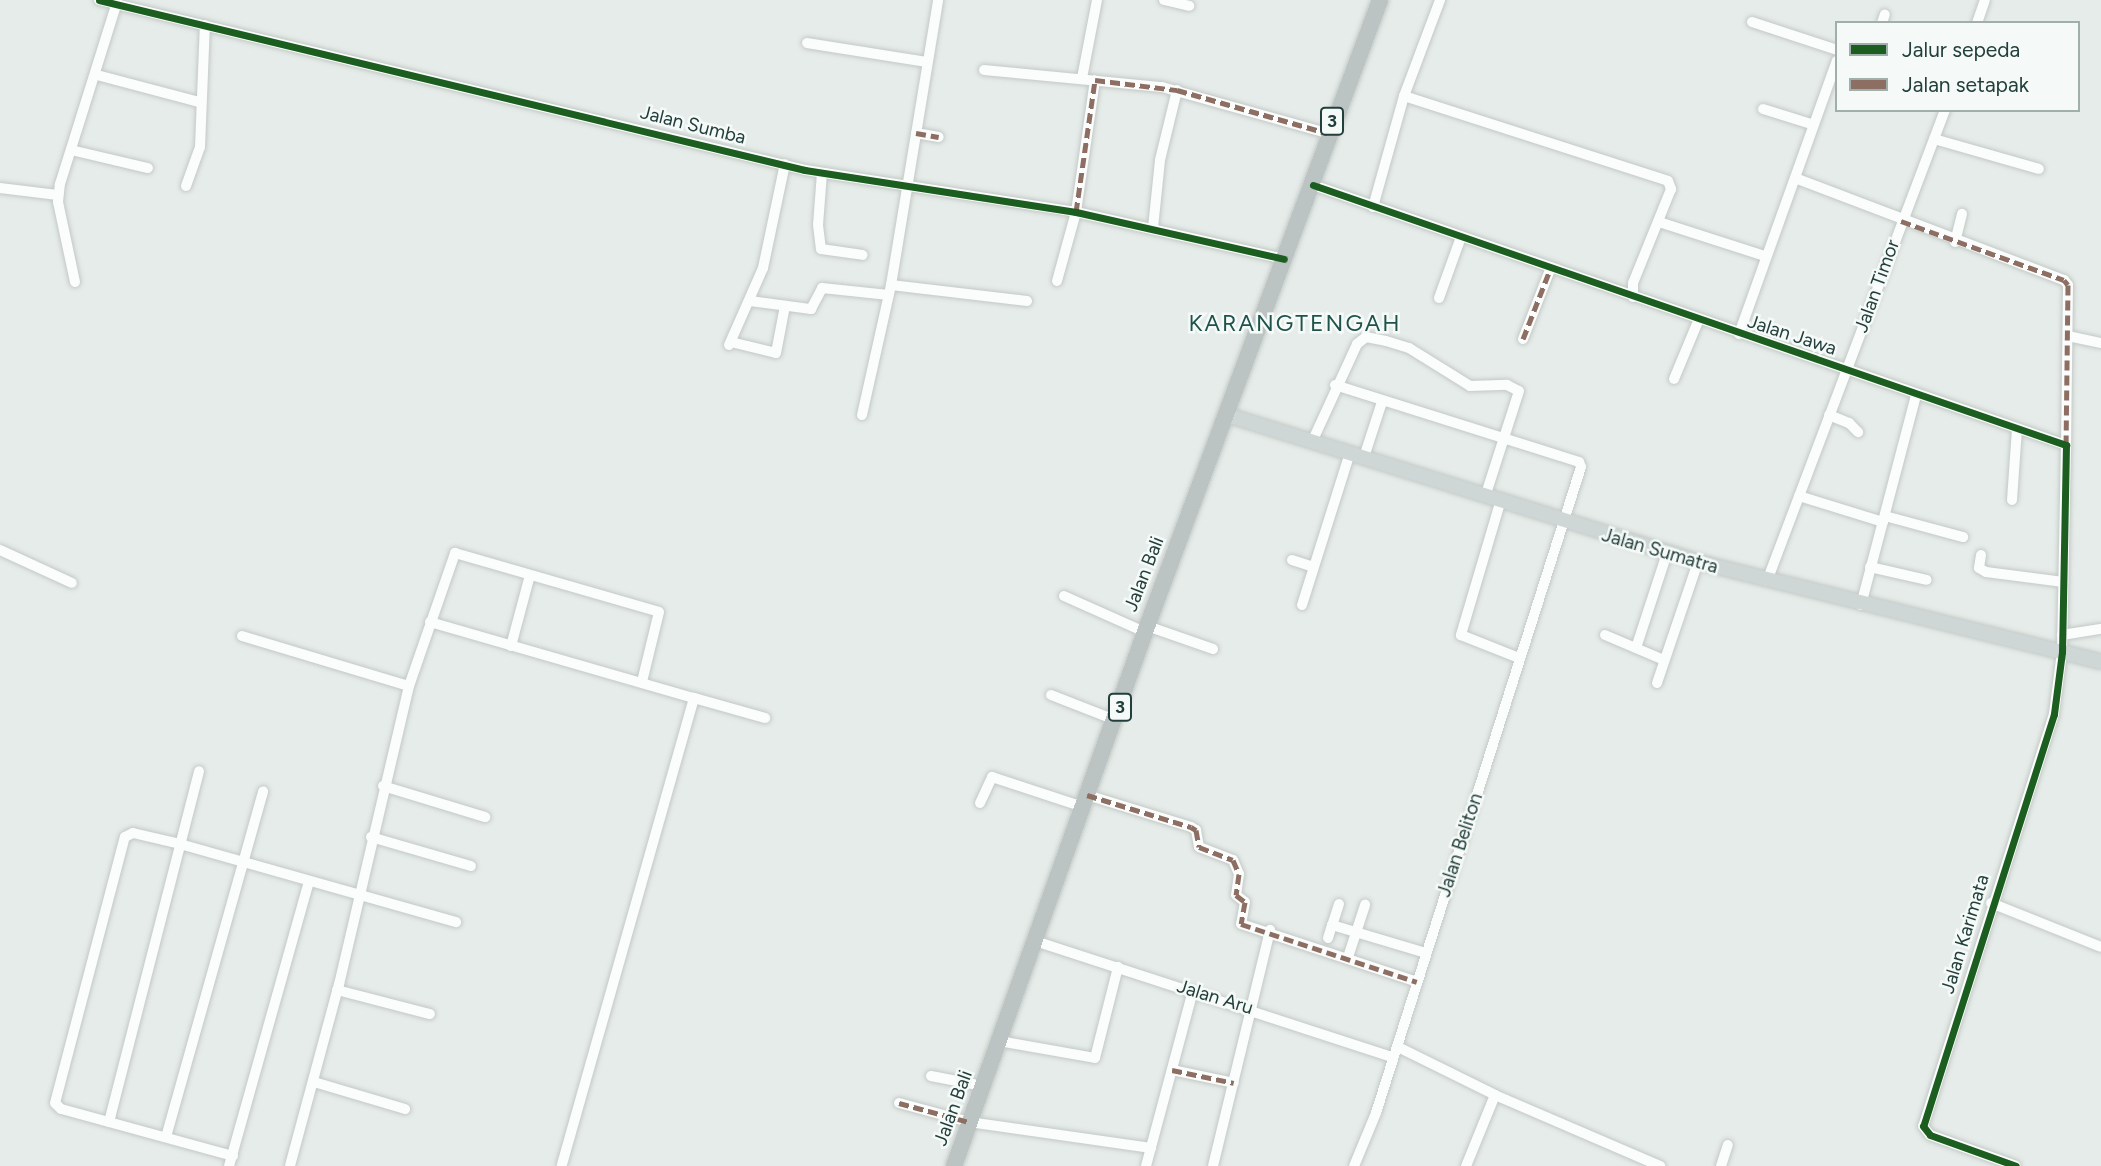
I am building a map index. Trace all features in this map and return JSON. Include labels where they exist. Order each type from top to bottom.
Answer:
[{"type":"highway","name":"Jalan Bali","points":[[954,1166],[1146,629],[1286,250],[1313,185],[1327,133],[1380,0]]},
{"type":"main road","name":"Jalan Sumatra","points":[[1227,415],[1634,544],[1861,605],[2101,662]]},
{"type":"street","name":"Jalan Sumba","points":[[99,0],[822,173],[1076,212],[1286,250]]},
{"type":"street","points":[[862,415],[890,290],[938,0]]},
{"type":"street","points":[[1082,78],[1097,0]]},
{"type":"street","points":[[1164,0],[1189,6]]},
{"type":"street","points":[[1373,207],[1404,96],[1440,0]]},
{"type":"street","points":[[1978,21],[1985,0]]},
{"type":"street","points":[[75,282],[58,195],[117,3]]},
{"type":"street","points":[[1752,22],[1835,49]]},
{"type":"street","points":[[186,186],[200,147],[199,102],[205,25]]},
{"type":"street","points":[[807,43],[927,62]]},
{"type":"street","points":[[1739,334],[1835,67]]},
{"type":"street","points":[[984,70],[1082,78],[1177,90],[1327,133]]},
{"type":"street","points":[[97,75],[199,102]]},
{"type":"street","points":[[1057,281],[1076,212],[1095,80]]},
{"type":"street","points":[[1153,228],[1160,160],[1177,90]]},
{"type":"street","points":[[1404,96],[1668,181],[1671,189],[1633,283],[1633,296]]},
{"type":"street","points":[[1762,109],[1814,125]]},
{"type":"street","name":"Jalan Timor","points":[[1767,581],[1944,112]]},
{"type":"street","points":[[916,133],[939,136]]},
{"type":"street","points":[[1934,139],[2039,169]]},
{"type":"street","points":[[71,149],[148,168]]},
{"type":"street","points":[[785,164],[763,268],[730,344],[776,353],[785,306]]},
{"type":"street","points":[[822,173],[818,225],[821,249],[863,255]]},
{"type":"street","points":[[1795,178],[1955,242],[2064,280],[2068,336],[2063,652]]},
{"type":"street","name":"Jalan Jawa","points":[[1313,185],[2066,445]]},
{"type":"street","points":[[0,188],[58,195]]},
{"type":"street","points":[[1955,242],[1962,214]]},
{"type":"street","points":[[1659,222],[1765,256]]},
{"type":"street","points":[[1439,298],[1461,237]]},
{"type":"street","points":[[1523,339],[1551,267]]},
{"type":"street","points":[[750,301],[815,307],[816,293],[822,288],[890,290],[1027,301]]},
{"type":"street","points":[[1674,379],[1699,319]]},
{"type":"street","points":[[2068,336],[2101,343]]},
{"type":"street","points":[[1312,442],[1335,385],[1361,339],[1398,345],[1470,386],[1507,385],[1519,391],[1506,440],[1485,497]]},
{"type":"street","points":[[1335,385],[1506,440]]},
{"type":"street","points":[[1861,605],[1916,395]]},
{"type":"street","points":[[1302,605],[1313,567],[1357,455],[1382,402]]},
{"type":"street","points":[[1829,415],[1849,423],[1858,432]]},
{"type":"street","points":[[2012,500],[2017,429]]},
{"type":"street","name":"Jalan Beliton","points":[[1354,1166],[1396,1052],[1580,463],[1506,440]]},
{"type":"street","points":[[1799,496],[1963,537]]},
{"type":"street","points":[[1500,503],[1461,635],[1520,659]]},
{"type":"street","points":[[0,550],[72,583]]},
{"type":"street","points":[[290,1166],[337,990],[383,786],[410,686],[455,553],[659,612],[642,682]]},
{"type":"street","points":[[1636,648],[1667,553]]},
{"type":"street","points":[[1981,555],[1979,568],[1986,572],[2063,582]]},
{"type":"street","points":[[1292,560],[1313,567]]},
{"type":"street","points":[[1657,683],[1698,562]]},
{"type":"street","points":[[1870,567],[1927,580]]},
{"type":"street","points":[[511,646],[530,575]]},
{"type":"street","points":[[1064,596],[1146,629],[1213,649]]},
{"type":"street","points":[[430,622],[765,718]]},
{"type":"street","points":[[2063,635],[2101,629]]},
{"type":"street","points":[[1605,635],[1664,660]]},
{"type":"street","points":[[242,636],[410,686]]},
{"type":"street","name":"Jalan Karimata","points":[[2016,1166],[1930,1135],[1923,1126],[2038,755],[2054,715],[2063,652]]},
{"type":"street","points":[[1051,695],[1115,720]]},
{"type":"street","points":[[562,1166],[694,698]]},
{"type":"street","points":[[109,1122],[199,771]]},
{"type":"street","points":[[980,803],[992,777],[1196,830],[1199,847],[1233,860],[1236,866],[1235,890],[1245,902],[1241,924],[1270,930],[1417,982]]},
{"type":"street","points":[[383,786],[485,817]]},
{"type":"street","points":[[166,1138],[263,790]]},
{"type":"street","points":[[309,882],[231,1161],[166,1138],[57,1107],[58,1086],[125,836],[133,833],[180,844],[456,922]]},
{"type":"street","points":[[371,837],[471,866]]},
{"type":"street","points":[[1991,903],[2101,947]]},
{"type":"street","points":[[1328,938],[1339,904]]},
{"type":"street","points":[[1349,954],[1365,905]]},
{"type":"street","points":[[1332,925],[1426,953]]},
{"type":"street","points":[[1213,1166],[1270,930]]},
{"type":"street","name":"Jalan Aru","points":[[1035,942],[1396,1052],[1660,1166]]},
{"type":"street","points":[[999,1041],[1098,1056],[1118,967]]},
{"type":"street","points":[[337,990],[430,1014]]},
{"type":"street","points":[[1146,1166],[1193,991]]},
{"type":"street","points":[[1172,1070],[1234,1083]]},
{"type":"street","points":[[931,1076],[983,1086]]},
{"type":"street","points":[[314,1082],[405,1109]]},
{"type":"street","points":[[1466,1166],[1495,1095]]},
{"type":"street","points":[[899,1103],[922,1115],[1151,1149]]},
{"type":"street","points":[[1721,1166],[1728,1145]]},
{"type":"marked path","points":[[1076,212],[1095,80],[1177,90],[1327,133]]},
{"type":"marked path","points":[[916,133],[939,137]]},
{"type":"marked path","points":[[1901,221],[2064,280],[2068,285],[2066,445]]},
{"type":"marked path","points":[[1523,339],[1551,267]]},
{"type":"marked path","points":[[1087,795],[1191,827],[1196,830],[1199,847],[1233,860],[1239,874],[1236,895],[1245,902],[1241,924],[1417,982]]},
{"type":"marked path","points":[[1172,1070],[1234,1083]]},
{"type":"marked path","points":[[899,1103],[969,1122]]},
{"type":"cycle path","points":[[99,0],[805,170],[1076,212],[1284,259]]},
{"type":"cycle path","points":[[1313,185],[2066,445],[2062,652],[2054,714],[1923,1126],[1930,1135],[2016,1166]]},
{"type":"district","name":"KARANGTENGAH","points":[[1295,323]]}]
